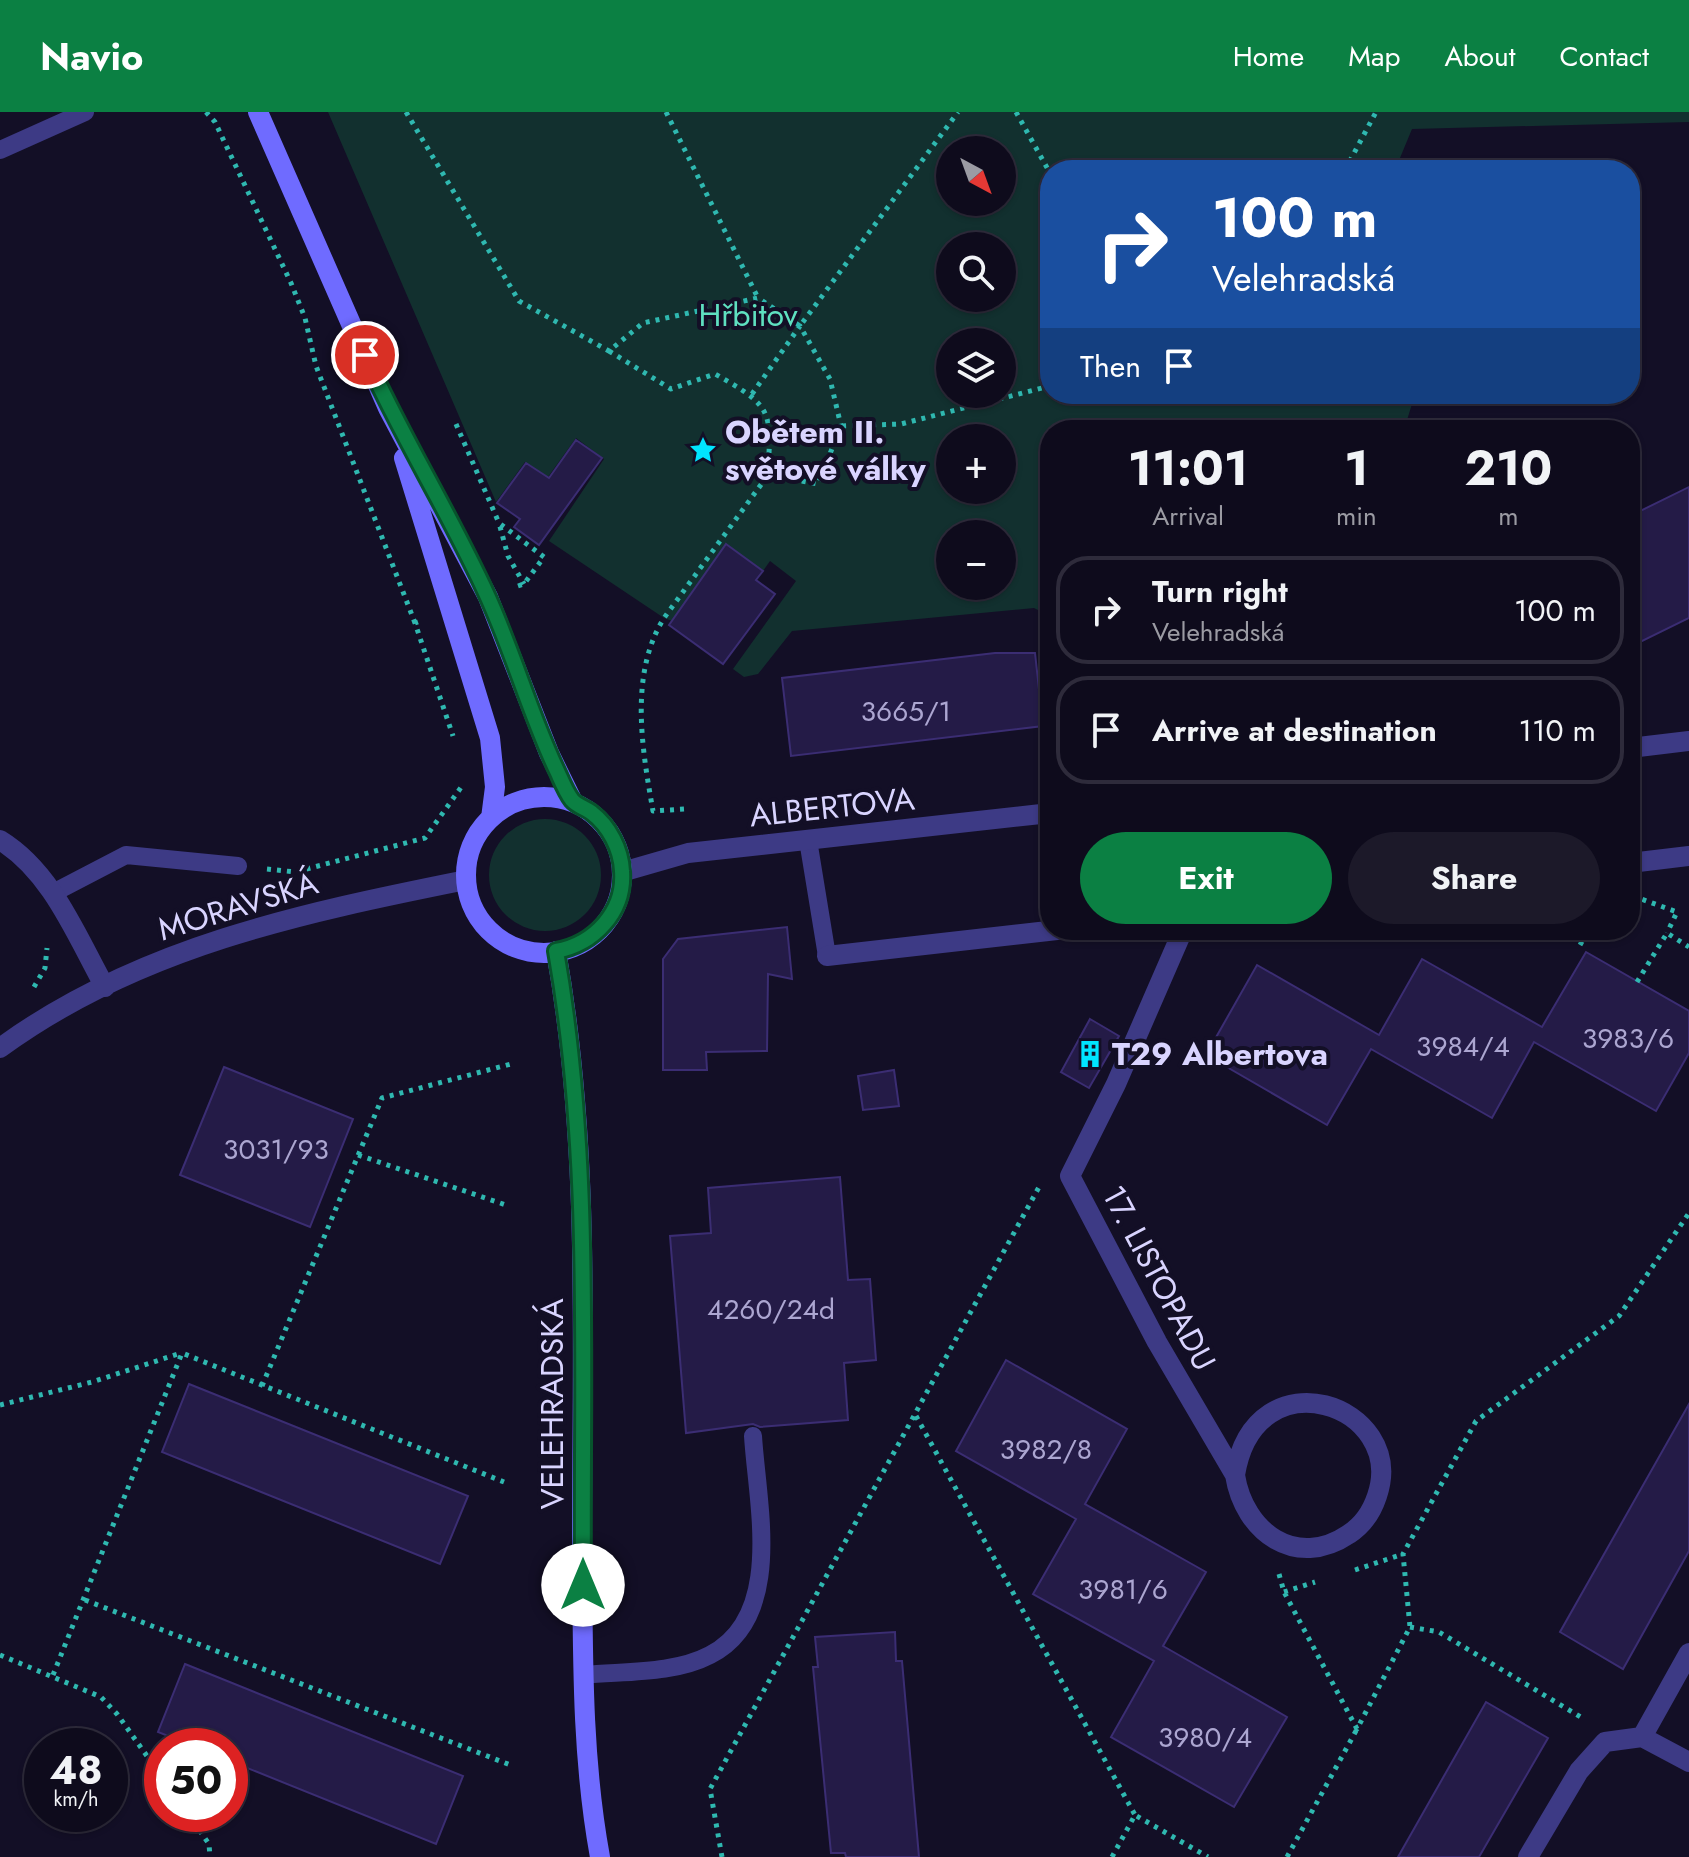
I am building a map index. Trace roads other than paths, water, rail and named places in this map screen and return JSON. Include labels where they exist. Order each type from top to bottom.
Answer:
[{"type":"main road","points":[[258,112],[388,408],[483,585],[549,753],[573,802]]},
{"type":"main road","points":[[388,408],[454,609],[490,738],[495,787],[491,818]]},
{"type":"main road","points":[[551,797],[573,802],[593,813],[608,830],[618,850],[622,872],[620,897],[609,918],[593,936],[572,948],[524,951],[502,941],[477,914],[466,880],[468,858],[476,836],[491,818],[509,805],[529,798],[551,797]]},
{"type":"main road","name":"VELEHRADSKÁ","points":[[556,951],[577,1103],[584,1675],[589,1780],[600,1857]]},
{"type":"street","points":[[1640,747],[1689,741]]},
{"type":"street","name":"ALBERTOVA","points":[[622,872],[688,853],[1040,814]]},
{"type":"street","points":[[0,840],[34,867],[53,893],[105,987]]},
{"type":"street","points":[[1640,862],[1689,856]]},
{"type":"street","name":"MORAVSKÁ","points":[[0,1048],[105,987],[225,935],[351,903],[466,880]]},
{"type":"street","points":[[827,956],[1040,932]]},
{"type":"street","name":"17. LISTOPADU","points":[[1179,940],[1116,1084],[1070,1176],[1157,1342],[1235,1475],[1239,1499],[1251,1521],[1269,1537],[1290,1546],[1315,1548],[1338,1542],[1358,1528],[1372,1509],[1380,1487],[1380,1463],[1372,1440],[1357,1421],[1337,1408],[1314,1402],[1290,1404],[1268,1414],[1250,1430],[1239,1452],[1235,1475]]},
{"type":"street","points":[[1642,1737],[1689,1653]]},
{"type":"street","points":[[1528,1857],[1579,1771],[1605,1742],[1642,1737],[1689,1762]]},
{"type":"lane","points":[[0,150],[85,112]]},
{"type":"lane","points":[[808,840],[827,956]]},
{"type":"lane","points":[[53,893],[126,855],[238,866]]},
{"type":"lane","points":[[584,1675],[690,1663],[730,1642],[744,1624],[761,1578],[753,1436]]},
{"type":"place","name":"Obětem II. světové války","points":[[703,450]]},
{"type":"place","name":"T29 Albertova","points":[[1090,1054]]},
{"type":"park label","name":"Hřbitov","points":[[748,315]]}]
